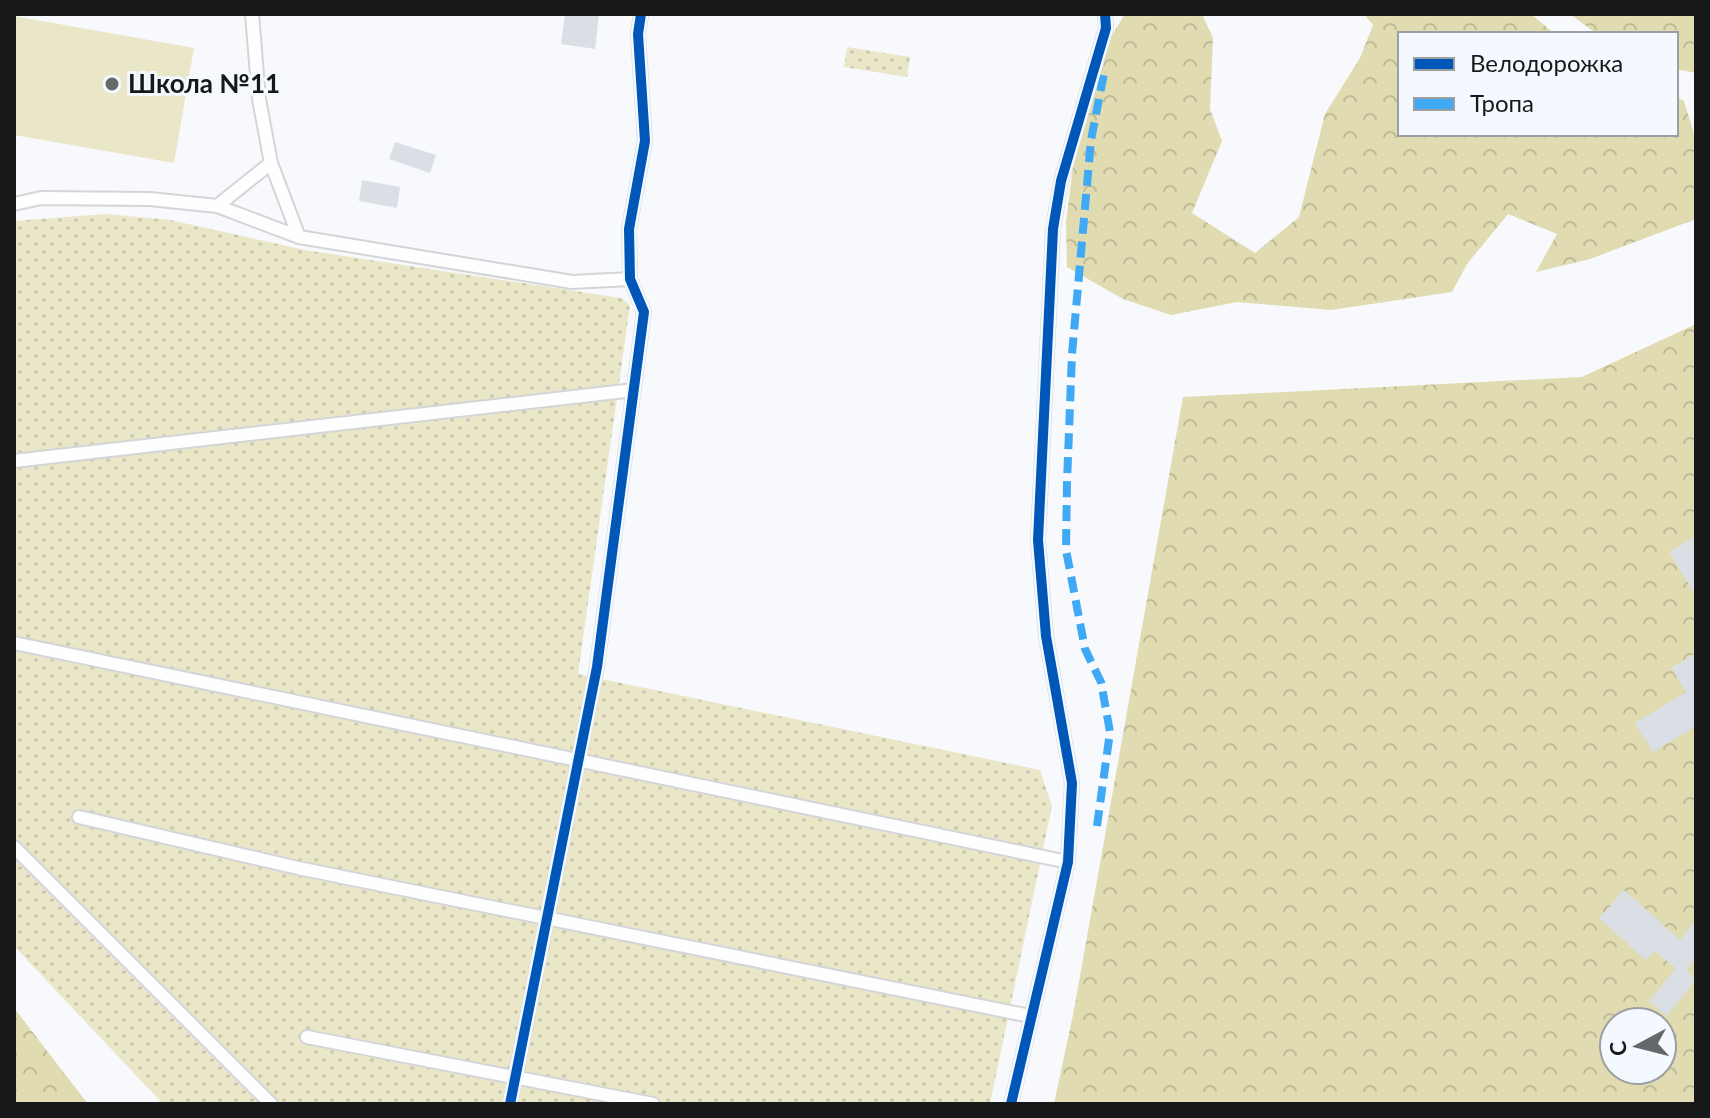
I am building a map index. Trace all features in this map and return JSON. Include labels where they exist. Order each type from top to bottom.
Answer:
[{"type":"street","points":[[252,14],[259,99],[271,163],[299,237]]},
{"type":"street","points":[[510,1104],[597,667],[644,312],[630,279],[629,229],[645,141],[638,34],[641,14]]},
{"type":"street","points":[[1011,1104],[1068,862],[1072,783],[1046,636],[1039,524],[1053,229],[1061,181],[1106,28],[1105,14]]},
{"type":"street","points":[[217,206],[271,163]]},
{"type":"street","points":[[14,204],[41,198],[150,199],[217,206],[299,237],[572,282],[630,279]]},
{"type":"street","points":[[14,461],[634,390]]},
{"type":"street","points":[[14,643],[1068,862]]},
{"type":"street","points":[[79,817],[298,868],[1030,1016]]},
{"type":"street","points":[[14,847],[271,1104]]},
{"type":"street","points":[[307,1037],[653,1104]]},
{"type":"shaded area","name":"Школа №11","points":[[14,16],[194,48],[174,163],[14,135]]},
{"type":"shaded area","points":[[847,47],[910,57],[907,77],[844,67]]},
{"type":"shaded area","points":[[106,214],[170,220],[305,250],[621,298],[630,305],[578,674],[1040,770],[1052,806],[990,1104],[163,1104],[14,946],[14,221]]},
{"type":"green space","points":[[1125,14],[1202,14],[1213,38],[1210,109],[1222,141],[1192,213],[1255,253],[1299,217],[1325,114],[1360,58],[1373,25],[1364,14],[1531,14],[1553,32],[1398,32],[1398,136],[1678,136],[1678,98],[1684,101],[1696,140],[1696,219],[1590,259],[1536,272],[1557,234],[1508,214],[1467,264],[1452,292],[1331,310],[1237,302],[1171,315],[1123,299],[1067,267],[1066,222],[1075,151],[1095,63]]},
{"type":"green space","points":[[1570,14],[1696,14],[1696,73],[1678,69],[1678,32],[1594,32]]},
{"type":"green space","points":[[1696,324],[1696,1104],[1054,1104],[1074,1010],[1183,397],[1582,377]]},
{"type":"green space","points":[[14,1008],[88,1104],[14,1104]]},
{"type":"building","points":[[565,14],[599,14],[595,49],[561,44]]},
{"type":"building","points":[[395,142],[436,155],[430,173],[389,159]]},
{"type":"building","points":[[362,180],[400,187],[397,208],[359,201]]},
{"type":"building","points":[[1696,536],[1696,596],[1669,552]]},
{"type":"building","points":[[1696,653],[1696,726],[1653,752],[1635,723],[1686,692],[1671,668]]},
{"type":"building","points":[[1624,890],[1680,940],[1696,920],[1696,958],[1686,970],[1696,980],[1675,1006],[1655,1006],[1649,1001],[1676,968],[1654,951],[1646,960],[1599,918]]},
{"type":"marked path","points":[[1097,826],[1110,732],[1101,682],[1085,649],[1066,550],[1072,354],[1091,140],[1105,68]]},
{"type":"cycle path","points":[[510,1104],[597,667],[644,312],[630,279],[629,229],[645,141],[638,34],[641,14]]},
{"type":"cycle path","points":[[1011,1104],[1068,862],[1072,783],[1046,636],[1038,540],[1053,229],[1061,181],[1106,28],[1105,14]]},
{"type":"place","name":"Школа №11","points":[[112,84]]}]
